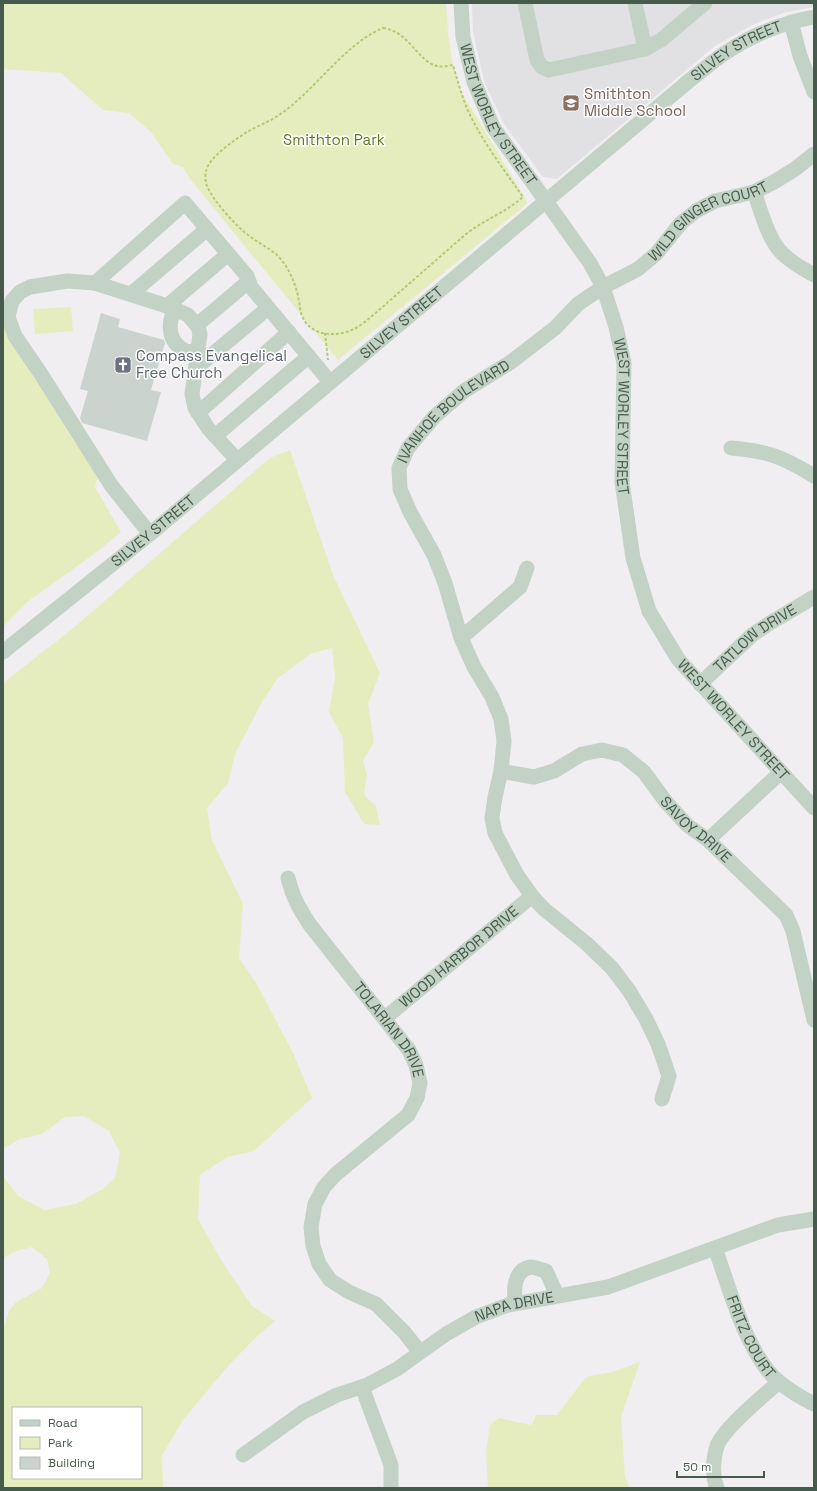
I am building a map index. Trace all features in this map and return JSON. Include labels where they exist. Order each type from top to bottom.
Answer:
[{"type":"street","name":"WEST WORLEY STREET","points":[[461,3],[464,37],[474,82],[493,127],[590,263],[603,287],[616,326],[624,363],[622,482],[633,558],[649,611],[678,659],[814,808]]},
{"type":"street","points":[[525,3],[537,60],[542,67],[549,70],[645,49],[661,40],[705,3]]},
{"type":"street","points":[[635,3],[645,49]]},
{"type":"street","name":"SILVEY STREET","points":[[3,652],[150,534],[236,460],[690,80],[725,53],[754,36],[791,22],[814,18]]},
{"type":"street","points":[[791,22],[800,56],[814,92]]},
{"type":"street","name":"WILD GINGER COURT","points":[[603,287],[638,269],[656,254],[681,223],[696,211],[715,201],[754,192],[795,169],[814,154]]},
{"type":"street","points":[[754,192],[770,234],[782,253],[798,267],[814,275]]},
{"type":"street","points":[[95,283],[185,203],[247,276],[251,287],[330,382]]},
{"type":"street","points":[[131,294],[207,229]]},
{"type":"street","points":[[199,352],[186,351],[180,347],[172,336],[169,323],[171,307],[228,254]]},
{"type":"street","points":[[150,534],[111,485],[41,374],[15,336],[8,317],[12,301],[20,292],[30,287],[67,281],[95,283],[171,307],[188,315],[197,325],[200,334],[199,352],[192,394],[195,408],[215,436],[236,460]]},
{"type":"street","points":[[197,325],[249,281]]},
{"type":"street","name":"IVANHOE BOULEVARD","points":[[603,287],[578,304],[555,328],[511,362],[464,391],[434,417],[408,448],[400,468],[400,489],[410,512],[434,555],[445,583],[461,638],[474,667],[492,697],[501,719],[504,741],[501,771],[492,818],[495,833],[518,875],[532,896],[544,909],[587,944],[607,964],[630,992],[646,1019],[658,1044],[669,1076],[662,1099]]},
{"type":"street","points":[[196,368],[268,308]]},
{"type":"street","points":[[198,413],[289,332]]},
{"type":"street","points":[[215,436],[309,356]]},
{"type":"street","points":[[731,448],[754,450],[775,455],[814,476]]},
{"type":"street","points":[[461,638],[520,587],[527,568]]},
{"type":"street","name":"TATLOW DRIVE","points":[[700,684],[752,635],[770,622],[814,597]]},
{"type":"street","name":"SAVOY DRIVE","points":[[501,771],[534,777],[554,771],[582,754],[602,750],[623,755],[644,772],[666,802],[687,825],[708,840],[786,915],[793,931],[814,1020]]},
{"type":"street","points":[[708,840],[781,772]]},
{"type":"street","name":"TOLARIAN DRIVE","points":[[288,878],[292,895],[310,925],[409,1050],[416,1065],[420,1083],[417,1098],[408,1115],[336,1174],[324,1187],[315,1204],[311,1227],[313,1246],[319,1264],[330,1280],[349,1292],[376,1304],[404,1332],[420,1352]]},
{"type":"street","name":"WOOD HARBOR DRIVE","points":[[385,1018],[532,896]]},
{"type":"street","name":"NAPA DRIVE","points":[[243,1455],[303,1412],[337,1395],[362,1387],[397,1369],[446,1334],[476,1317],[514,1303],[608,1287],[778,1226],[814,1219]]},
{"type":"street","name":"FRITZ COURT","points":[[715,1248],[751,1344],[762,1362],[779,1382],[798,1396],[814,1404]]},
{"type":"street","points":[[514,1303],[514,1285],[521,1272],[531,1267],[546,1271],[556,1295]]},
{"type":"street","points":[[717,1488],[713,1465],[717,1445],[725,1433],[779,1382]]},
{"type":"street","points":[[362,1387],[391,1465],[391,1488]]},
{"type":"path","points":[[383,28],[390,29],[398,32],[430,63],[437,66],[453,65],[457,82],[466,106],[476,126],[523,197],[516,204],[479,224],[466,234],[372,317],[355,329],[341,334],[325,333],[316,331],[307,324],[303,318],[292,277],[278,256],[242,230],[215,199],[205,180],[206,171],[209,163],[227,147],[247,132],[279,115],[309,90],[358,43],[374,32],[383,28]]},
{"type":"path","points":[[325,333],[329,358],[327,362]]},
{"type":"shaded area","name":"Smithton Middle School","points":[[472,3],[814,3],[814,7],[786,12],[750,26],[715,46],[557,179],[543,177],[504,124],[484,81],[473,31]]},
{"type":"green space","name":"Smithton Park","points":[[3,3],[446,3],[452,61],[461,91],[528,203],[338,360],[190,179],[183,167],[173,164],[151,132],[129,113],[103,110],[61,73],[3,69]]},
{"type":"green space","points":[[71,307],[73,331],[35,334],[33,309]]},
{"type":"green space","points":[[3,325],[100,468],[95,487],[121,532],[94,554],[27,602],[3,627]]},
{"type":"green space","points":[[290,450],[333,575],[380,673],[368,704],[374,742],[363,761],[367,775],[364,795],[376,806],[380,825],[364,824],[345,792],[343,738],[329,712],[335,677],[332,648],[310,654],[277,679],[262,702],[235,754],[228,783],[207,808],[212,840],[243,904],[239,958],[258,986],[294,1055],[312,1098],[254,1151],[227,1157],[200,1175],[198,1219],[221,1260],[252,1306],[275,1321],[254,1339],[229,1365],[183,1420],[162,1455],[163,1488],[3,1488],[3,1329],[9,1311],[16,1302],[42,1288],[50,1272],[47,1259],[32,1247],[14,1252],[3,1258],[3,1176],[18,1196],[45,1210],[76,1204],[103,1189],[115,1178],[120,1153],[109,1131],[84,1116],[65,1117],[42,1134],[20,1139],[3,1149],[3,683],[71,630],[270,458]]},
{"type":"green space","points":[[640,1362],[621,1417],[625,1477],[630,1488],[488,1488],[486,1452],[490,1425],[499,1418],[532,1425],[536,1415],[557,1415],[586,1377],[612,1372]]},
{"type":"building","name":"Compass Evangelical Free Church","points":[[101,313],[120,319],[118,327],[164,340],[165,343],[151,390],[161,392],[147,441],[82,423],[80,418],[88,391],[80,389]]},
{"type":"place","name":"Smithton Middle School","points":[[571,103]]},
{"type":"place","name":"Compass Evangelical Free Church","points":[[123,365]]}]
